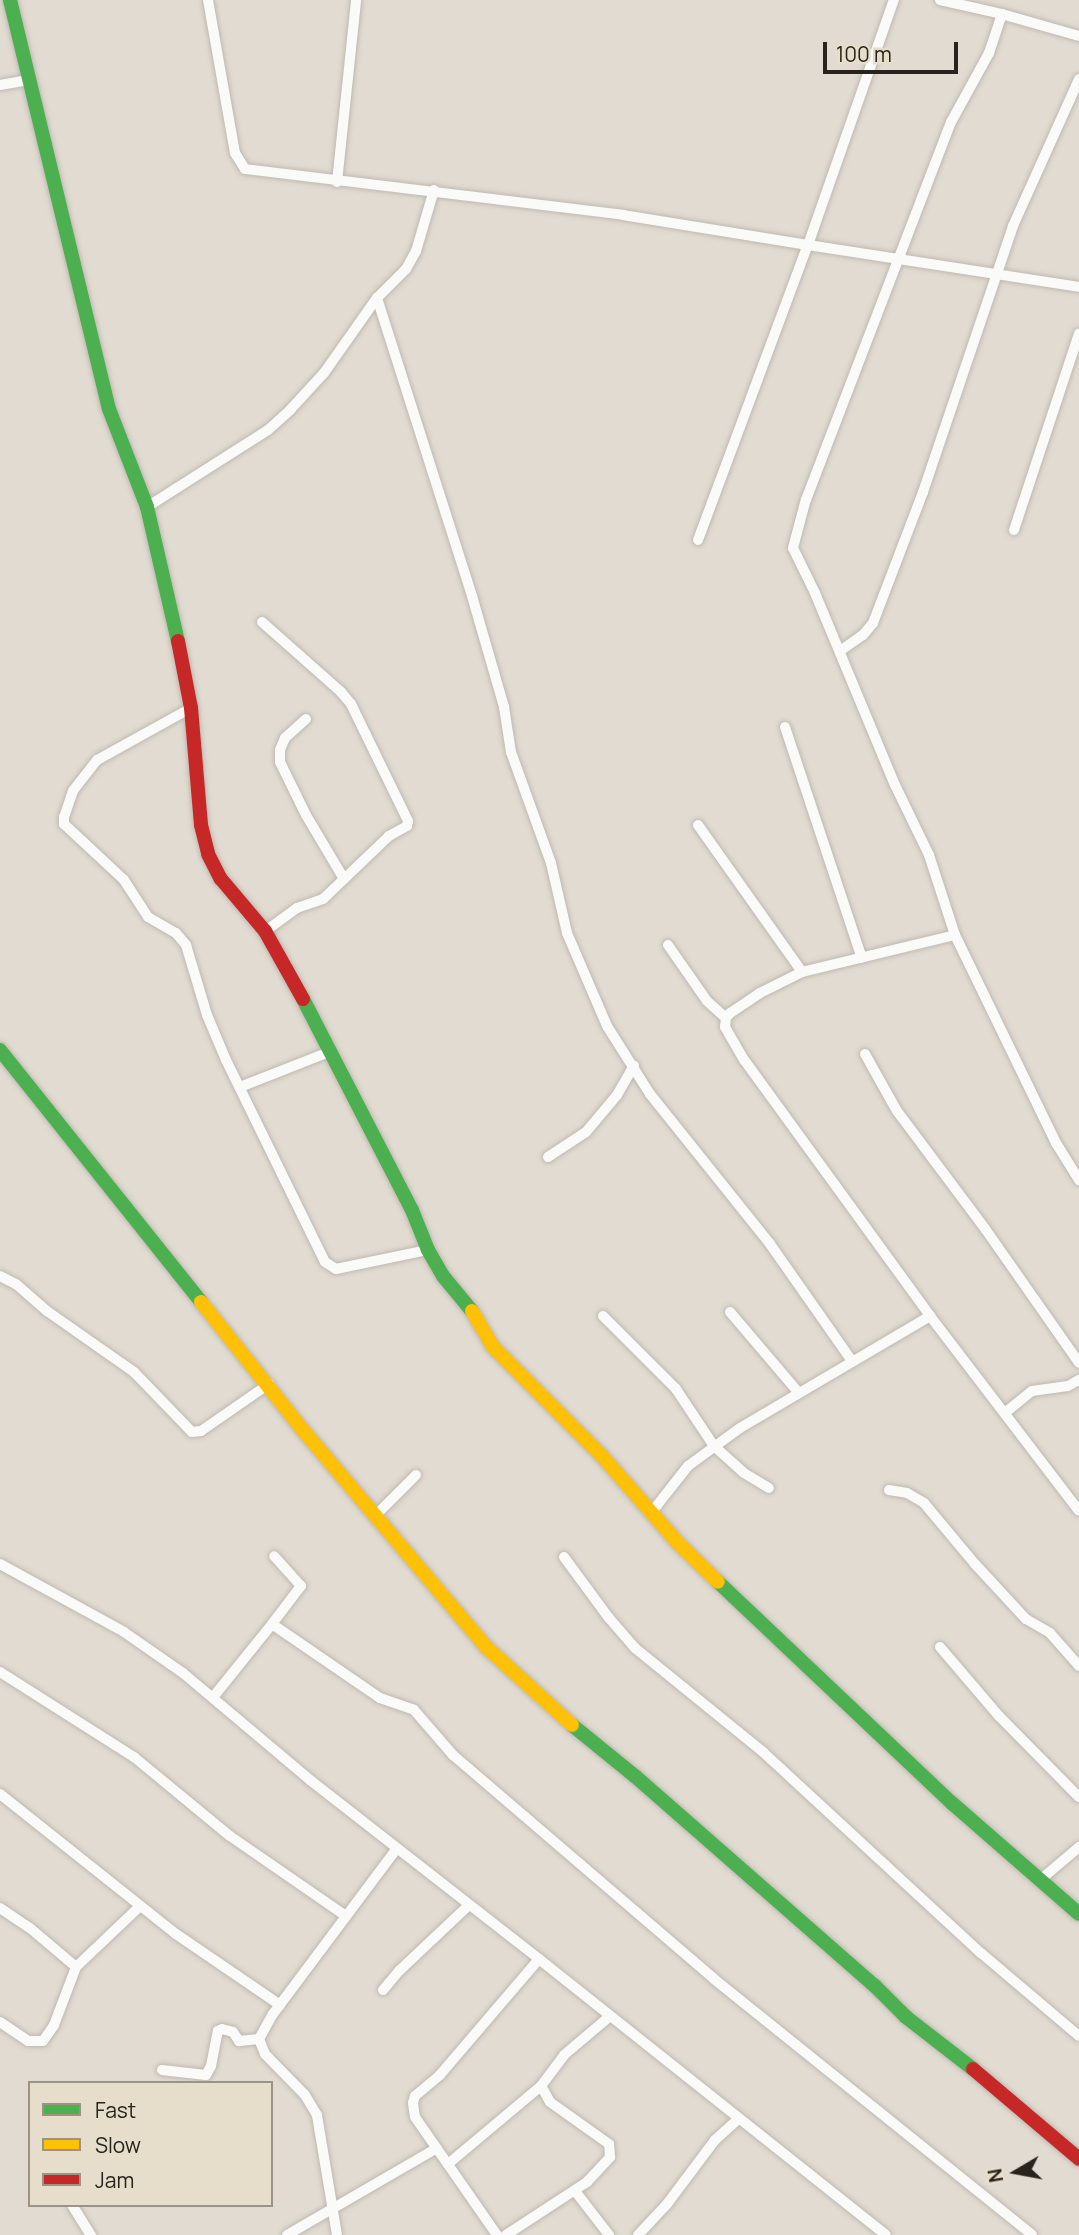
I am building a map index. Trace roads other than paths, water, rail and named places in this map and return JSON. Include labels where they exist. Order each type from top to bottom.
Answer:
[{"type":"street","points":[[10,0],[109,409],[147,507],[178,639],[191,708],[201,825],[208,854],[221,879],[265,931],[412,1210],[428,1250],[443,1276],[466,1301],[493,1347],[573,1425],[651,1513],[831,1691],[1079,1914]]},
{"type":"street","points":[[208,0],[225,102],[240,164],[251,172],[433,190],[636,217],[1079,287]]},
{"type":"street","points":[[337,182],[356,0]]},
{"type":"street","points":[[698,540],[808,245],[894,0]]},
{"type":"street","points":[[940,0],[1079,36]]},
{"type":"street","points":[[1002,14],[989,53],[951,122],[806,499],[793,541],[794,554],[816,593],[895,785],[929,855],[955,935],[1056,1143],[1079,1180]]},
{"type":"street","points":[[840,651],[863,635],[873,623],[923,492],[995,275],[1079,79]]},
{"type":"street","points":[[0,85],[30,80]]},
{"type":"street","points":[[147,507],[268,430],[324,373],[377,298],[405,269],[416,251],[433,190]]},
{"type":"street","points":[[377,298],[476,609],[504,707],[511,752],[551,863],[567,933],[607,1026],[650,1094],[770,1244],[852,1361]]},
{"type":"street","points":[[1014,530],[1079,333]]},
{"type":"street","points":[[262,622],[351,704],[407,816],[407,826],[389,836],[323,899],[297,908],[265,931]]},
{"type":"street","points":[[191,708],[134,742],[97,760],[73,791],[63,822],[124,880],[148,917],[182,938],[207,1015],[330,1266],[336,1269],[428,1250]]},
{"type":"street","points":[[306,719],[285,738],[280,750],[280,762],[306,815],[344,879]]},
{"type":"street","points":[[785,727],[862,958]]},
{"type":"street","points":[[698,825],[802,972]]},
{"type":"street","points":[[955,935],[802,972],[760,993],[726,1018],[725,1027],[745,1061],[930,1316],[1006,1412],[1079,1511]]},
{"type":"street","points":[[668,946],[707,1001],[726,1018]]},
{"type":"street","points":[[0,1050],[459,1617],[523,1682],[680,1814],[874,1985],[906,2017],[1013,2100],[1079,2159]]},
{"type":"street","points":[[240,1087],[329,1052]]},
{"type":"street","points":[[865,1054],[897,1111],[986,1230],[1079,1363]]},
{"type":"street","points":[[548,1157],[586,1132],[617,1095],[634,1066]]},
{"type":"street","points":[[0,1276],[16,1284],[47,1311],[134,1372],[192,1432],[201,1431],[270,1384]]},
{"type":"street","points":[[730,1312],[798,1392]]},
{"type":"street","points":[[651,1513],[688,1466],[714,1446],[798,1392],[930,1316]]},
{"type":"street","points":[[603,1317],[676,1389],[714,1446],[744,1473],[769,1488]]},
{"type":"street","points":[[1006,1412],[1032,1391],[1068,1386],[1079,1380]]},
{"type":"street","points":[[375,1516],[416,1475]]},
{"type":"street","points":[[890,1490],[906,1493],[925,1503],[975,1564],[1026,1619],[1050,1633],[1079,1666]]},
{"type":"street","points":[[214,1696],[301,1586],[274,1556]]},
{"type":"street","points":[[565,1557],[609,1618],[635,1648],[729,1722],[981,1953],[1079,2036]]},
{"type":"street","points":[[0,1564],[124,1632],[214,1696],[310,1780],[886,2235]]},
{"type":"street","points":[[272,1624],[380,1698],[414,1710],[453,1755],[704,1970],[1032,2235]]},
{"type":"street","points":[[940,1647],[999,1716],[1079,1797]]},
{"type":"street","points":[[0,1672],[134,1757],[230,1836],[346,1916]]},
{"type":"street","points":[[0,1794],[140,1906],[280,2005]]},
{"type":"street","points":[[1040,1880],[1079,1847]]},
{"type":"street","points":[[259,2039],[280,2005],[397,1848]]},
{"type":"street","points":[[383,1990],[468,1905]]},
{"type":"street","points":[[0,2022],[28,2041],[43,2041],[49,2035],[76,1967],[140,1906]]},
{"type":"street","points":[[0,1908],[30,1928],[76,1967]]},
{"type":"street","points":[[497,2235],[415,2117],[413,2103],[415,2096],[440,2075],[538,1959]]},
{"type":"street","points":[[448,2164],[541,2086],[564,2055],[609,2017]]},
{"type":"street","points":[[162,2070],[206,2075],[211,2066],[218,2031],[222,2029],[233,2032],[239,2041],[259,2039]]},
{"type":"street","points":[[259,2039],[265,2053],[305,2095],[317,2115],[337,2235]]},
{"type":"street","points":[[506,2235],[575,2191],[610,2157],[611,2148],[550,2102],[541,2086]]},
{"type":"street","points":[[638,2235],[667,2204],[715,2140],[738,2119]]},
{"type":"street","points":[[287,2235],[437,2148]]},
{"type":"street","points":[[575,2191],[609,2235]]},
{"type":"street","points":[[73,2207],[92,2235]]}]
